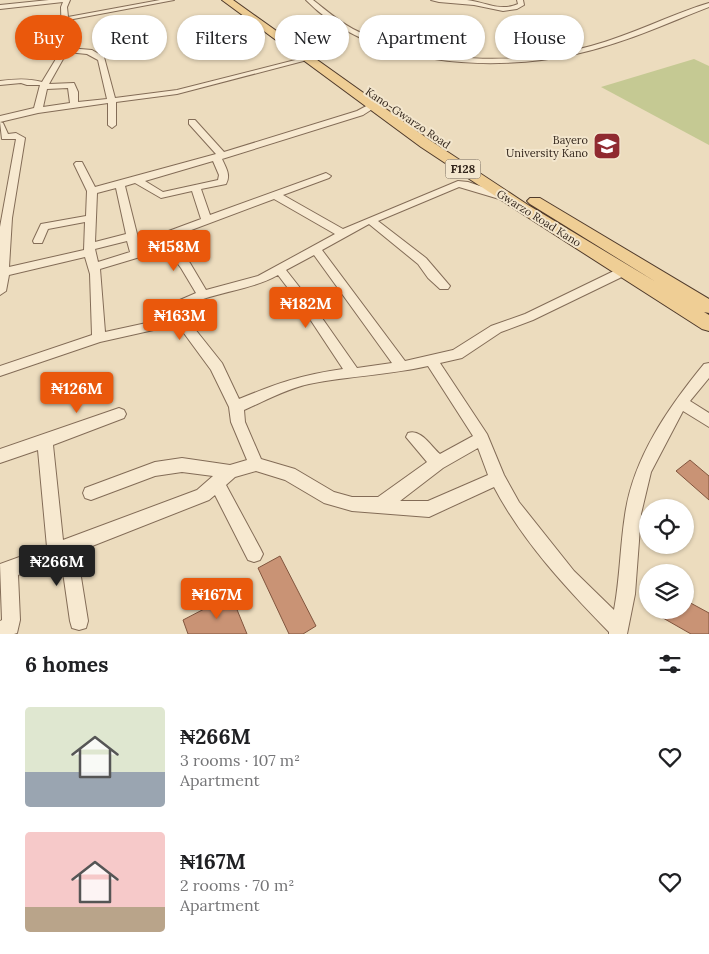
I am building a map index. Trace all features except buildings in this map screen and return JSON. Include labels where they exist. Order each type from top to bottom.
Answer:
[{"type":"main road","name":"Gwarzo Road Kano","points":[[227,0],[275,35]]},
{"type":"main road","name":"Kano-Gwarzo Road","points":[[240,0],[367,91],[456,150],[709,307]]},
{"type":"main road","name":"Gwarzo Road Kano","points":[[308,60],[508,199],[709,324]]},
{"type":"street","points":[[65,15],[64,7],[67,0]]},
{"type":"street","points":[[0,8],[67,0]]},
{"type":"street","points":[[82,16],[171,0]]},
{"type":"street","points":[[309,0],[344,27],[381,43],[429,54],[500,61],[542,58],[577,52],[709,5]]},
{"type":"street","points":[[434,0],[476,2],[488,8],[504,9],[521,5],[520,0]]},
{"type":"street","points":[[82,51],[89,52],[101,59],[112,101],[112,125]]},
{"type":"street","points":[[38,110],[41,85],[57,60]]},
{"type":"street","points":[[0,119],[38,110],[189,90],[303,60]]},
{"type":"street","points":[[0,83],[22,80],[23,82],[41,85],[71,85],[74,92],[74,106]]},
{"type":"street","points":[[92,191],[120,185],[219,156],[360,113],[373,106]]},
{"type":"street","points":[[137,180],[160,195],[223,182],[224,175],[219,156],[210,140],[192,122]]},
{"type":"street","points":[[0,125],[3,137],[13,135],[21,138],[5,208],[2,253],[4,272],[0,291]]},
{"type":"street","points":[[79,164],[92,191],[90,249],[94,266],[99,338]]},
{"type":"street","points":[[4,272],[90,249],[163,236],[326,176]]},
{"type":"street","points":[[256,464],[238,422],[236,407],[218,367],[177,315],[177,306],[191,298],[262,279],[370,220],[458,184],[465,184],[508,199]]},
{"type":"street","points":[[94,266],[134,256],[134,241],[120,185]]},
{"type":"street","points":[[196,188],[207,221]]},
{"type":"street","points":[[275,195],[343,234]]},
{"type":"street","points":[[38,241],[45,226],[90,218]]},
{"type":"street","points":[[370,220],[422,261],[432,275],[444,286]]},
{"type":"street","points":[[163,236],[186,266],[203,295]]},
{"type":"street","points":[[316,250],[402,367]]},
{"type":"street","points":[[280,270],[353,373]]},
{"type":"street","points":[[236,407],[284,386],[309,378],[402,367],[457,354],[496,329],[529,317],[624,271]]},
{"type":"street","points":[[0,371],[99,338],[154,326],[177,315]]},
{"type":"street","points":[[432,361],[482,438],[497,478],[513,506],[568,577],[618,632]]},
{"type":"street","points":[[618,632],[626,594],[633,514],[643,471],[681,402],[709,368]]},
{"type":"street","points":[[681,402],[709,422]]},
{"type":"street","points":[[0,456],[119,414]]},
{"type":"street","points":[[413,437],[438,463]]},
{"type":"street","points":[[381,505],[438,463],[482,438]]},
{"type":"street","points":[[45,441],[62,550],[79,621]]},
{"type":"street","points":[[0,632],[10,626],[12,620],[5,572],[203,495],[230,472],[256,464],[289,474],[330,498],[352,504],[429,510],[497,478]]},
{"type":"street","points":[[91,494],[155,470],[182,465],[230,472]]},
{"type":"street","points":[[217,483],[254,554]]},
{"type":"green space","points":[[694,59],[709,66],[709,145],[601,87]]},
{"type":"place","name":"Bayero University Kano","points":[[607,146]]}]
